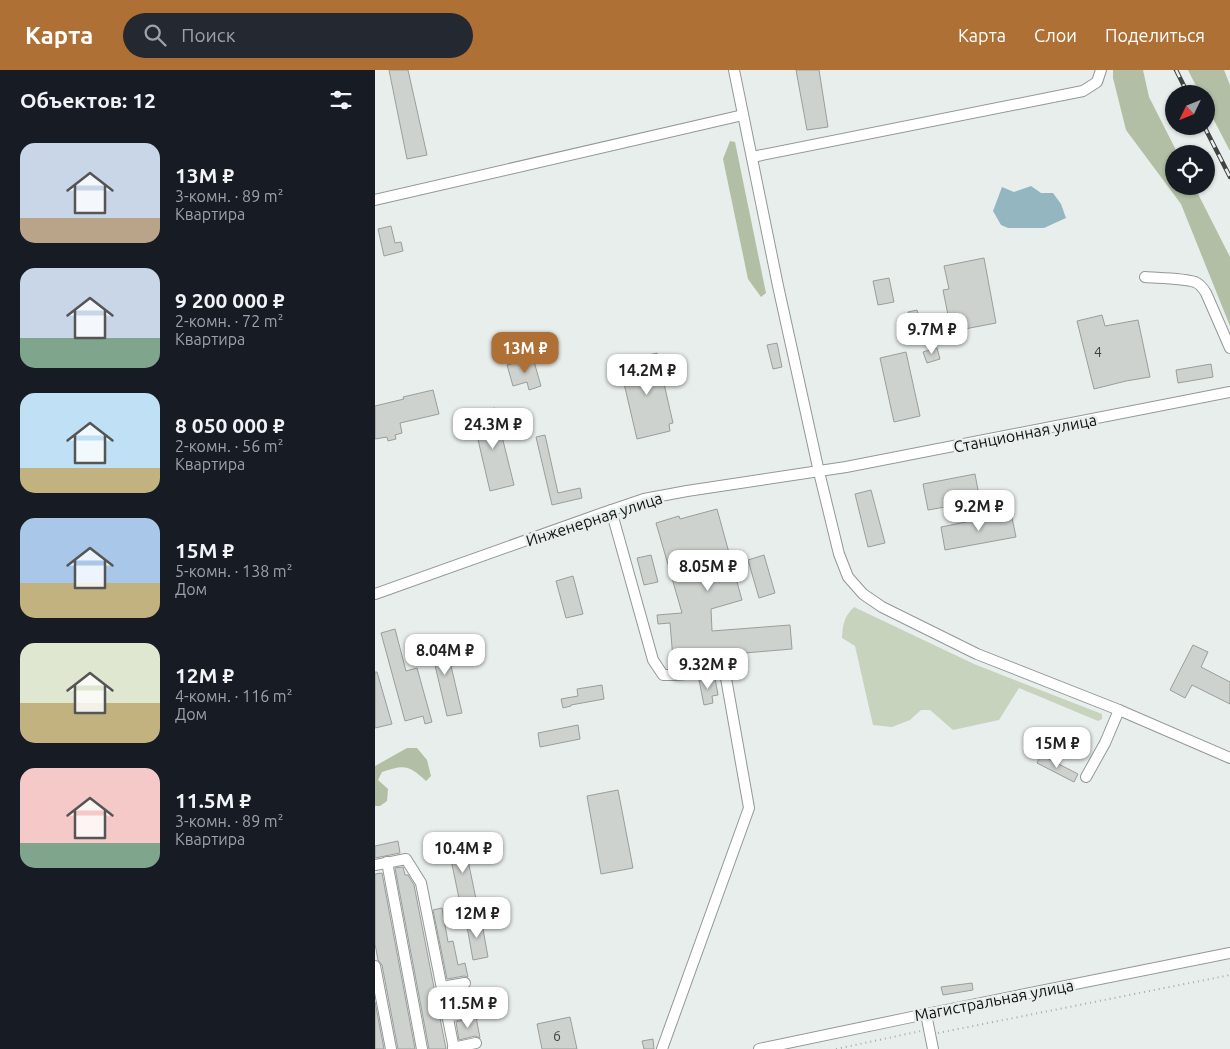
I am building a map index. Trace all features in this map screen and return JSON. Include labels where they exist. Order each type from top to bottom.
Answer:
[{"type":"street","points":[[734,70],[819,472],[839,554],[848,577],[863,594],[882,607],[977,654],[1119,710],[1230,758]]},
{"type":"street","points":[[752,157],[1083,91],[1097,82],[1101,70]]},
{"type":"street","points":[[375,200],[743,115]]},
{"type":"street","points":[[1145,277],[1185,280],[1195,282],[1201,286],[1206,293],[1230,348]]},
{"type":"street","name":"Станционная улица","points":[[819,472],[1230,392]]},
{"type":"street","name":"Инженерная улица","points":[[375,593],[644,500],[687,491],[819,472]]},
{"type":"street","points":[[611,510],[653,660],[663,675],[718,671],[726,678],[749,808],[662,1049]]},
{"type":"street","points":[[1085,777],[1105,742],[1119,710]]},
{"type":"street","points":[[375,865],[406,859],[421,883],[454,1048],[476,1043]]},
{"type":"street","points":[[387,862],[422,1049]]},
{"type":"street","name":"Магистральная улица","points":[[759,1049],[1230,954]]},
{"type":"street","points":[[375,966],[391,1049]]},
{"type":"street","points":[[442,987],[465,982]]},
{"type":"street","points":[[447,1017],[471,1012]]},
{"type":"street","points":[[926,1014],[933,1049]]},
{"type":"path","points":[[836,1049],[922,1031],[937,1033],[1230,974]]},
{"type":"green space","points":[[1113,70],[1143,70],[1149,97],[1165,128],[1165,135],[1168,135],[1173,145],[1165,145],[1165,182],[1126,130],[1113,78]]},
{"type":"green space","points":[[1188,70],[1224,70],[1230,85],[1230,151],[1215,122],[1215,85],[1196,85]]},
{"type":"green space","points":[[730,141],[735,142],[766,293],[761,297],[748,279],[723,159]]},
{"type":"green space","points":[[1174,195],[1199,195],[1230,257],[1230,326],[1181,204]]},
{"type":"green space","points":[[854,607],[974,664],[1102,714],[1102,719],[1098,721],[1019,688],[999,720],[953,730],[930,710],[921,710],[910,720],[892,727],[873,725],[855,646],[842,638],[845,621]]},
{"type":"green space","points":[[407,748],[417,748],[427,760],[431,776],[426,781],[415,771],[401,767],[382,772],[378,780],[388,789],[387,801],[380,806],[375,806],[375,766]]},
{"type":"water","points":[[1031,186],[1041,193],[1053,193],[1061,204],[1066,218],[1044,228],[1008,228],[1001,225],[993,211],[1002,187],[1014,192]]},
{"type":"building","points":[[389,70],[408,70],[427,155],[407,159]]},
{"type":"building","points":[[796,70],[819,70],[828,127],[807,130]]},
{"type":"building","points":[[391,226],[395,243],[401,242],[403,251],[384,256],[378,229]]},
{"type":"building","points":[[984,258],[996,323],[949,332],[943,290],[949,289],[944,266]]},
{"type":"building","points":[[889,278],[894,302],[878,305],[873,281]]},
{"type":"building","points":[[917,310],[924,337],[914,339],[908,312]]},
{"type":"building","points":[[1102,315],[1105,326],[1138,320],[1150,377],[1094,389],[1077,321]]},
{"type":"building","points":[[777,343],[782,367],[773,369],[767,345]]},
{"type":"building","points":[[937,348],[940,359],[927,363],[923,352]]},
{"type":"building","points":[[906,352],[920,416],[894,422],[880,358]]},
{"type":"building","points":[[657,353],[673,423],[669,424],[670,431],[637,439],[619,362]]},
{"type":"building","points":[[533,358],[541,386],[529,390],[527,382],[513,386],[507,365]]},
{"type":"building","points":[[1211,364],[1213,377],[1178,383],[1176,370]]},
{"type":"building","points":[[433,390],[439,414],[400,423],[402,433],[395,435],[396,439],[388,441],[387,437],[375,439],[375,406]]},
{"type":"building","points":[[495,408],[514,485],[490,491],[472,414]]},
{"type":"building","points":[[545,435],[558,493],[580,488],[582,498],[552,505],[536,437]]},
{"type":"building","points":[[975,474],[980,501],[928,510],[923,484]]},
{"type":"building","points":[[871,490],[885,543],[868,547],[855,494]]},
{"type":"building","points":[[717,509],[742,600],[711,609],[712,631],[790,625],[792,649],[673,659],[670,623],[658,624],[657,615],[682,613],[656,523],[679,516],[680,519]]},
{"type":"building","points":[[1011,513],[1016,537],[945,550],[941,527]]},
{"type":"building","points":[[651,555],[658,582],[644,585],[637,558]]},
{"type":"building","points":[[764,555],[775,593],[759,598],[748,560]]},
{"type":"building","points":[[573,576],[583,614],[566,618],[556,581]]},
{"type":"building","points":[[395,629],[406,671],[417,668],[432,722],[425,724],[423,716],[405,721],[381,633]]},
{"type":"building","points":[[444,636],[462,713],[447,716],[429,640]]},
{"type":"building","points":[[1193,645],[1208,652],[1201,667],[1230,682],[1230,704],[1192,685],[1185,698],[1170,690]]},
{"type":"building","points":[[375,672],[377,672],[392,724],[375,728]]},
{"type":"building","points":[[715,678],[718,695],[712,696],[713,703],[704,705],[699,680]]},
{"type":"building","points":[[602,685],[604,699],[563,708],[561,699],[578,696],[577,689]]},
{"type":"building","points":[[578,725],[580,739],[540,747],[538,733]]},
{"type":"building","points":[[1041,755],[1078,774],[1074,782],[1037,763]]},
{"type":"building","points":[[618,790],[633,868],[601,874],[587,796]]},
{"type":"building","points":[[398,841],[400,853],[375,858],[375,846]]},
{"type":"building","points":[[465,846],[476,899],[460,903],[449,850]]},
{"type":"building","points":[[403,867],[405,875],[408,875],[414,885],[446,1049],[429,1049],[395,868]]},
{"type":"building","points":[[382,873],[415,1049],[398,1049],[382,965],[378,960],[375,944],[375,874]]},
{"type":"building","points":[[442,908],[448,942],[453,941],[458,965],[465,963],[468,977],[447,979],[433,910]]},
{"type":"building","points":[[481,918],[488,957],[473,960],[466,921]]},
{"type":"building","points":[[972,983],[973,990],[943,995],[941,987]]},
{"type":"building","points":[[470,988],[474,1006],[470,1005],[453,1009],[450,993]]},
{"type":"building","points":[[375,1002],[384,1049],[375,1049]]},
{"type":"building","points":[[476,1017],[480,1038],[475,1036],[459,1040],[456,1022]]},
{"type":"building","points":[[570,1017],[577,1049],[542,1049],[537,1024]]},
{"type":"building","points":[[653,1039],[654,1049],[644,1049],[642,1041]]},
{"type":"railway","points":[[1176,70],[1184,85]]},
{"type":"railway","points":[[1209,135],[1230,177]]}]
